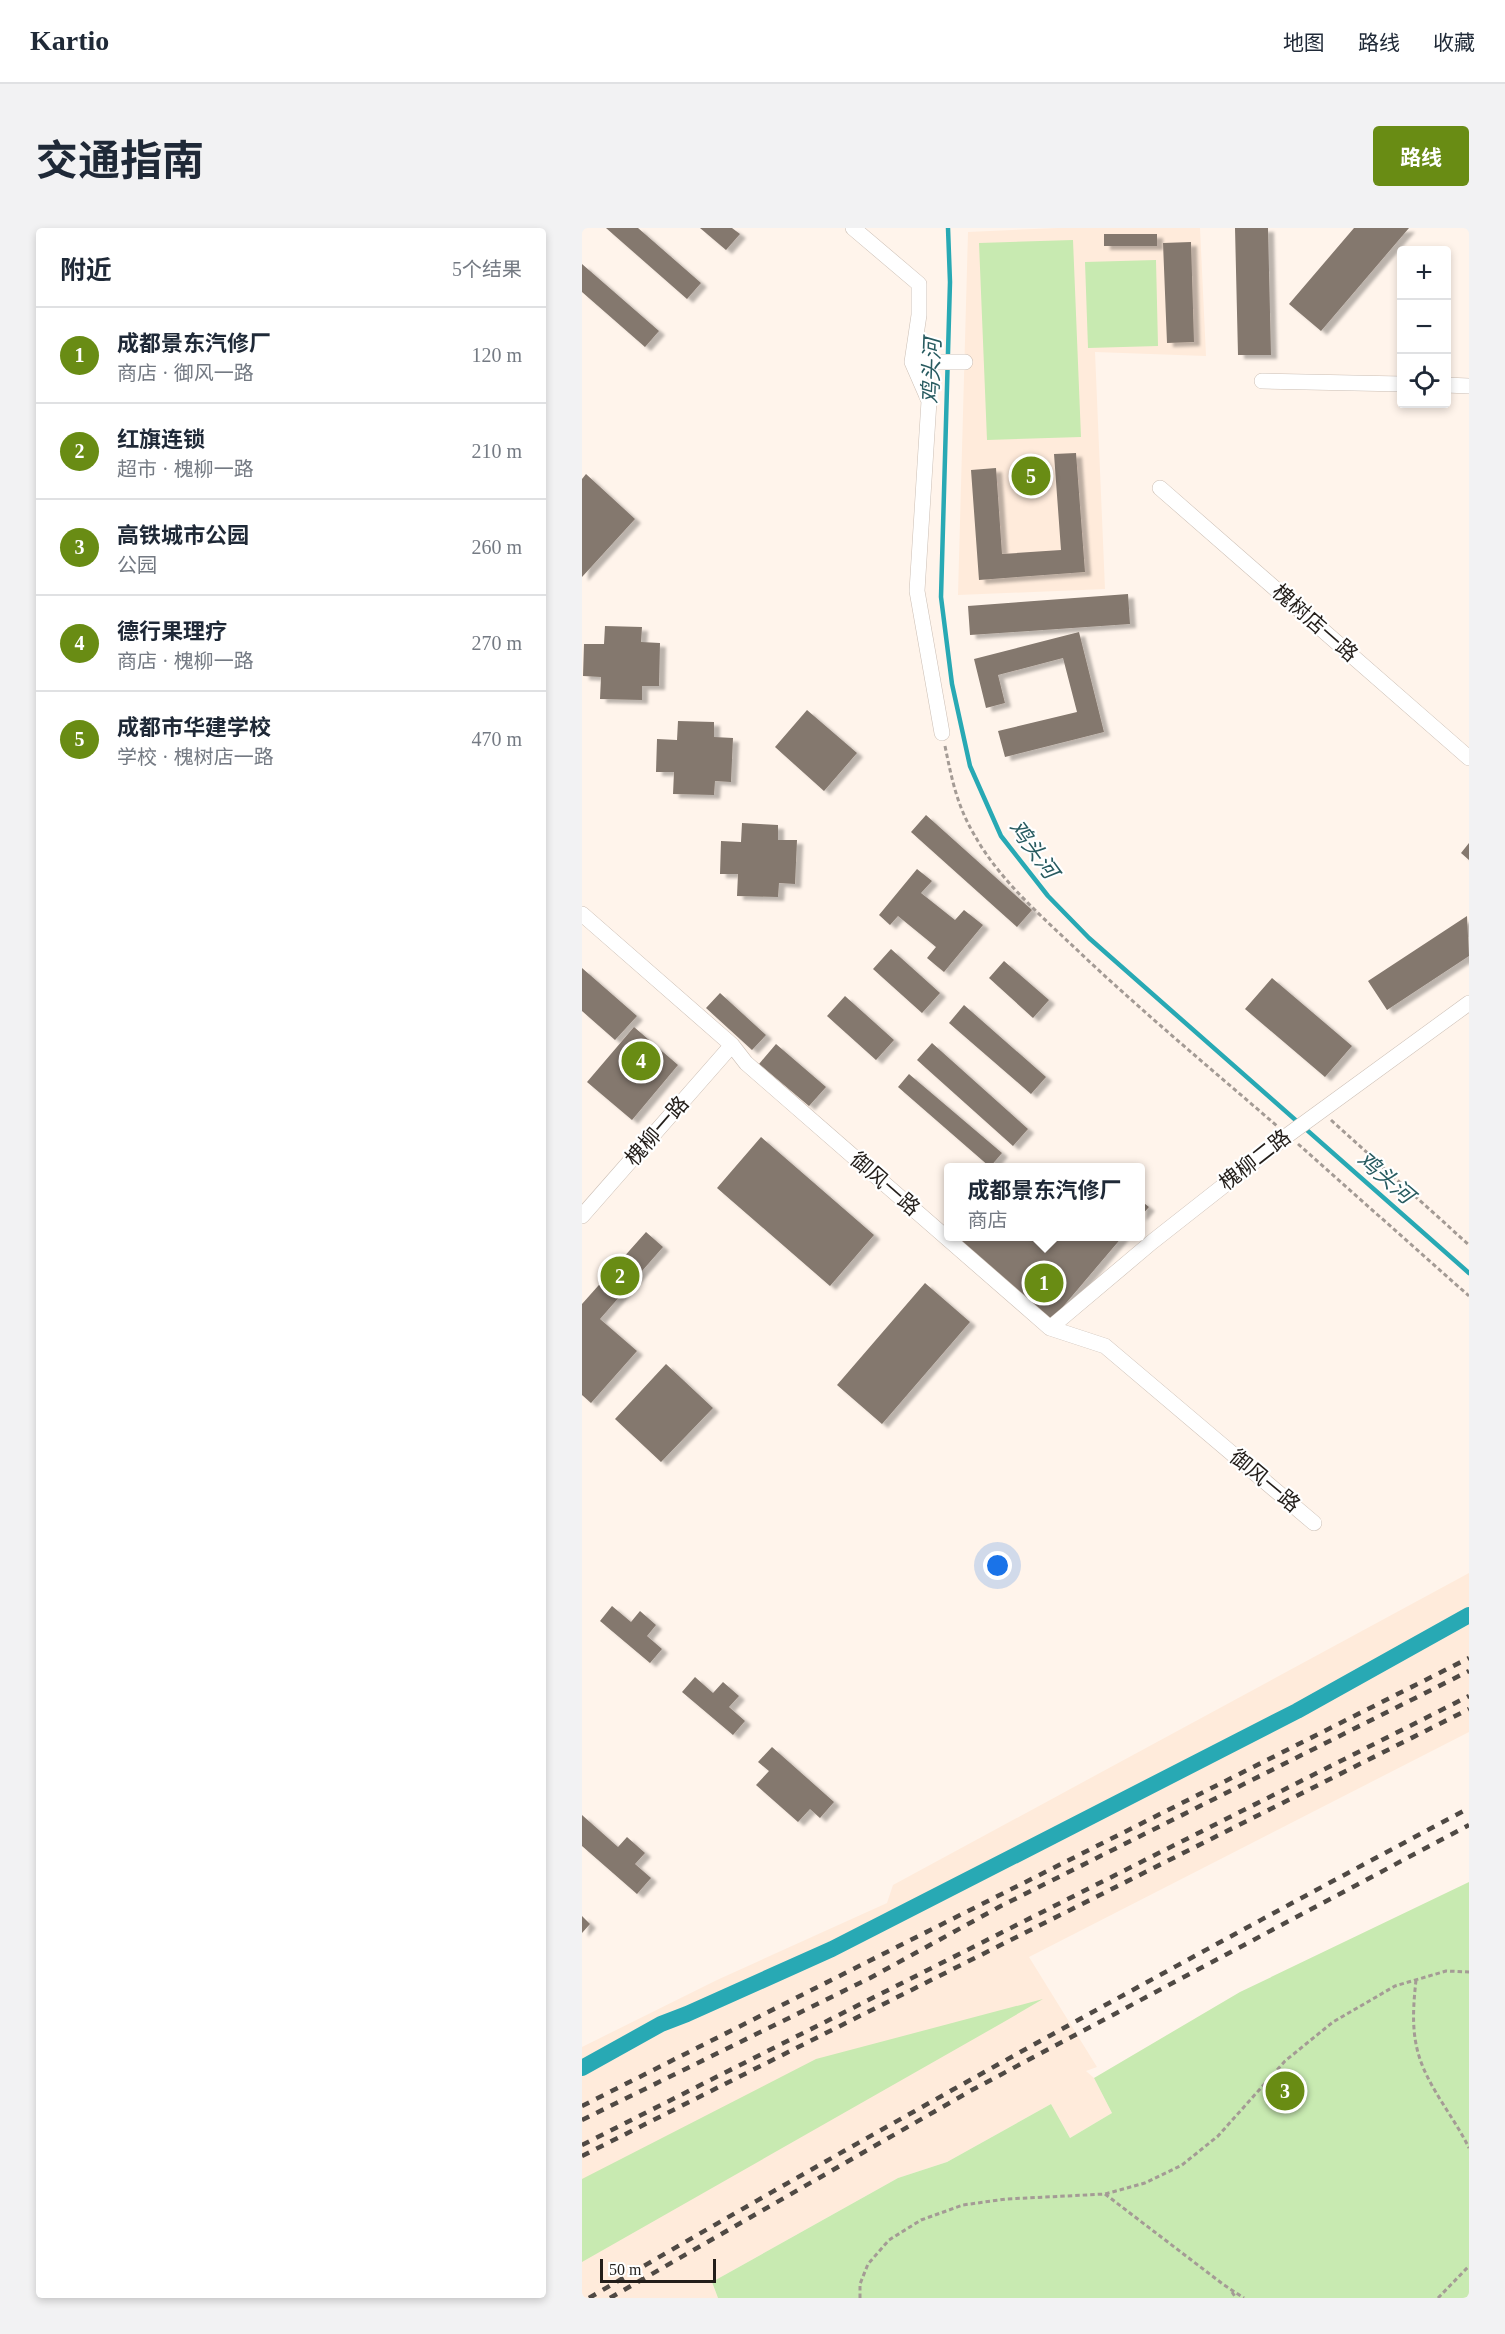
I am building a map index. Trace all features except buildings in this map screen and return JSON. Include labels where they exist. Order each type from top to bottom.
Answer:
[{"type":"street","points":[[853,228],[918,285],[919,315],[912,362],[929,401],[917,591],[942,733]]},
{"type":"street","points":[[912,362],[965,362]]},
{"type":"street","points":[[1262,381],[1397,384]]},
{"type":"street","points":[[1451,385],[1469,386]]},
{"type":"street","name":"槐树店一路","points":[[1160,488],[1469,758]]},
{"type":"street","name":"御风一路","points":[[582,914],[732,1045],[746,1064],[944,1236]]},
{"type":"street","name":"槐柳二路","points":[[1050,1328],[1152,1242],[1287,1135],[1469,1004]]},
{"type":"street","name":"槐柳一路","points":[[582,1216],[732,1045]]},
{"type":"street","name":"御风一路","points":[[950,1241],[1050,1328],[1105,1346],[1314,1523]]},
{"type":"path","points":[[942,733],[957,801],[975,838],[1007,879],[1111,982],[1469,1296]]},
{"type":"path","points":[[1321,1110],[1469,1245]]},
{"type":"path","points":[[860,2298],[860,2284],[868,2264],[889,2240],[921,2220],[963,2205],[1006,2199],[1105,2194],[1145,2183],[1182,2165],[1218,2136],[1285,2061],[1333,2022],[1395,1986],[1446,1971],[1469,1972]]},
{"type":"path","points":[[1416,1980],[1413,2012],[1414,2038],[1421,2063],[1469,2148]]},
{"type":"path","points":[[1105,2194],[1244,2298]]},
{"type":"path","points":[[1438,2298],[1469,2266]]},
{"type":"path","points":[[1231,2290],[1236,2298]]},
{"type":"shaded area","points":[[1058,228],[1200,228],[1206,356],[1095,352],[1105,589],[958,595],[968,232]]},
{"type":"shaded area","points":[[1469,1573],[1469,1732],[1029,1957],[1097,2067],[1086,2071],[1094,2078],[1112,2113],[1070,2138],[1051,2104],[947,2162],[898,2178],[712,2282],[718,2298],[582,2298],[582,2047],[717,1980],[887,1903],[893,1885]]},
{"type":"green space","points":[[1073,240],[1081,437],[987,440],[979,243]]},
{"type":"green space","points":[[1156,260],[1158,346],[1088,348],[1085,262]]},
{"type":"green space","points":[[1469,1882],[1469,2298],[718,2298],[712,2282],[898,2178],[947,2162],[1051,2104],[1070,2138],[1112,2113],[1094,2078],[1240,1992]]},
{"type":"green space","points":[[1043,1999],[582,2262],[582,2179],[816,2059]]},
{"type":"waterway","name":"鸡头河","points":[[948,228],[950,282],[941,597],[952,684],[970,766],[1001,836],[1048,896],[1089,938],[1469,1273]]},
{"type":"waterway","points":[[582,2068],[661,2024],[832,1949],[1297,1711],[1469,1615]]},
{"type":"railway","points":[[582,2106],[1469,1658]]},
{"type":"railway","points":[[582,2120],[870,1978],[999,1907],[1469,1671]]},
{"type":"railway","points":[[582,2145],[1469,1696]]},
{"type":"railway","points":[[582,2156],[1469,1709]]},
{"type":"railway","points":[[589,2298],[1027,2048],[1469,1808]]},
{"type":"railway","points":[[610,2298],[972,2090],[1469,1825]]},
{"type":"place","name":"成都市华建学校","points":[[1031,476]]},
{"type":"place","name":"德行果理疗","points":[[641,1061]]},
{"type":"place","name":"红旗连锁","points":[[620,1276]]},
{"type":"place","name":"成都景东汽修厂","points":[[1044,1283]]},
{"type":"place","name":"高铁城市公园","points":[[1285,2091]]}]
